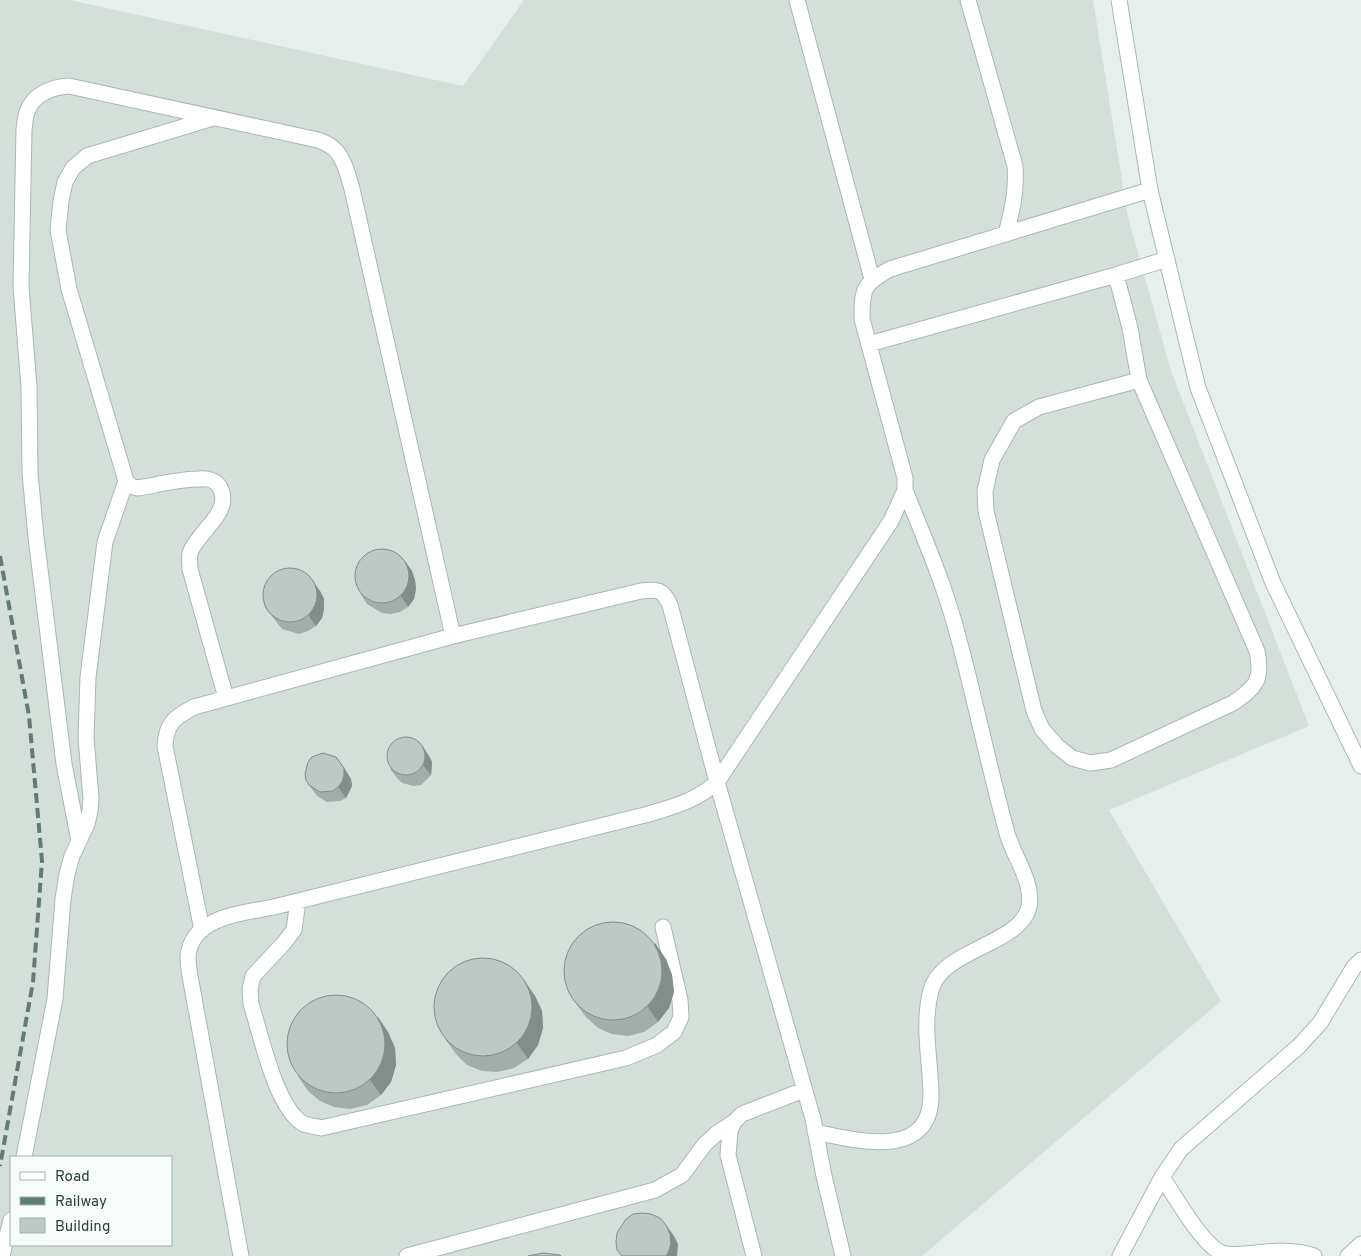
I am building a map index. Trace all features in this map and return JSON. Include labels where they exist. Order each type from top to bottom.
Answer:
[{"type":"street","points":[[797,0],[872,279]]},
{"type":"street","points":[[968,0],[1015,166],[1014,205],[1006,234]]},
{"type":"street","points":[[1119,0],[1150,190],[1198,388],[1273,583],[1361,766]]},
{"type":"street","points":[[79,841],[64,764],[36,536],[30,473],[29,387],[21,286],[24,129],[27,112],[34,100],[44,92],[55,86],[70,86],[215,117],[318,140],[333,148],[341,158],[352,189],[453,636]]},
{"type":"street","points":[[215,117],[87,156],[73,168],[64,182],[58,230],[69,289],[126,481],[131,486],[137,488],[198,479],[212,480],[221,487],[224,498],[221,508],[189,554],[190,568],[226,698]]},
{"type":"street","points":[[241,1256],[190,976],[188,956],[192,943],[202,930],[212,922],[226,917],[649,814],[690,801],[706,793],[717,782],[891,521],[904,490],[905,478],[862,319],[862,295],[872,279],[890,269],[1150,190]]},
{"type":"street","points":[[869,344],[1116,276],[1167,259]]},
{"type":"street","points":[[1116,276],[1130,328],[1139,380],[1257,652],[1260,667],[1258,680],[1248,693],[1233,703],[1111,760],[1090,764],[1072,758],[1057,746],[1042,729],[1034,711],[986,511],[985,492],[992,460],[1014,421],[1039,407],[1139,380]]},
{"type":"street","points":[[24,1156],[55,999],[66,882],[72,856],[87,824],[91,798],[86,738],[88,677],[105,542],[126,481]]},
{"type":"street","points":[[815,1132],[881,1143],[902,1140],[918,1131],[928,1114],[931,1093],[927,1048],[928,1009],[932,987],[942,972],[963,956],[1011,930],[1023,920],[1030,896],[1008,836],[955,625],[937,570],[904,490]]},
{"type":"street","points":[[202,930],[165,746],[165,733],[171,722],[181,714],[194,707],[453,636],[655,589],[666,595],[670,605],[717,782],[804,1090],[843,1256]]},
{"type":"street","points":[[298,901],[294,930],[253,976],[250,989],[251,1004],[278,1091],[290,1112],[304,1124],[321,1128],[626,1058],[658,1045],[674,1032],[681,1017],[680,1000],[663,927]]},
{"type":"street","points":[[1120,1256],[1162,1177],[1181,1150],[1299,1046],[1320,1023],[1354,967],[1361,960]]},
{"type":"street","points":[[407,1256],[654,1190],[682,1175],[705,1144],[742,1114],[804,1090]]},
{"type":"street","points":[[734,1122],[728,1139],[728,1154],[754,1256]]},
{"type":"street","points":[[1162,1177],[1203,1238],[1213,1248],[1223,1254],[1236,1255],[1289,1250],[1314,1256]]},
{"type":"street","points":[[2,1256],[10,1224]]},
{"type":"street","points":[[1348,1256],[1361,1244]]},
{"type":"shaded area","points":[[0,0],[70,0],[463,86],[524,0],[1093,0],[1128,217],[1171,371],[1309,726],[1109,810],[1221,1001],[922,1256],[0,1256]]},
{"type":"building","points":[[377,549],[387,549],[397,553],[405,561],[409,576],[405,591],[397,599],[387,603],[377,603],[367,599],[359,591],[355,581],[355,571],[359,561],[367,553]]},
{"type":"building","points":[[285,568],[295,568],[305,572],[313,580],[317,595],[313,610],[305,618],[295,622],[285,622],[275,618],[267,610],[263,600],[263,590],[267,580],[275,572]]},
{"type":"building","points":[[406,737],[420,742],[425,756],[420,770],[406,775],[392,770],[387,756],[392,742]]},
{"type":"building","points":[[323,753],[336,757],[344,768],[342,782],[333,791],[320,792],[309,785],[306,780],[305,774],[308,762],[312,757]]},
{"type":"building","points":[[613,922],[632,925],[648,936],[659,952],[662,971],[659,990],[648,1006],[632,1017],[613,1020],[594,1017],[578,1006],[567,990],[564,971],[567,952],[578,936],[594,925]]},
{"type":"building","points":[[483,958],[502,962],[518,972],[528,988],[532,1007],[528,1026],[518,1042],[502,1052],[483,1056],[464,1052],[448,1042],[438,1026],[434,1007],[438,988],[448,972],[464,962]]},
{"type":"building","points":[[336,995],[355,998],[371,1009],[382,1025],[385,1044],[382,1063],[371,1079],[355,1090],[336,1093],[317,1090],[301,1079],[290,1063],[287,1044],[290,1025],[301,1009],[317,998]]},
{"type":"building","points":[[642,1213],[660,1218],[666,1225],[670,1234],[671,1244],[666,1256],[622,1256],[617,1250],[617,1233],[626,1219],[633,1214]]},
{"type":"building","points":[[543,1253],[560,1255],[561,1256],[528,1256]]},
{"type":"railway","points":[[0,556],[29,716],[42,861],[33,982],[0,1166]]}]
